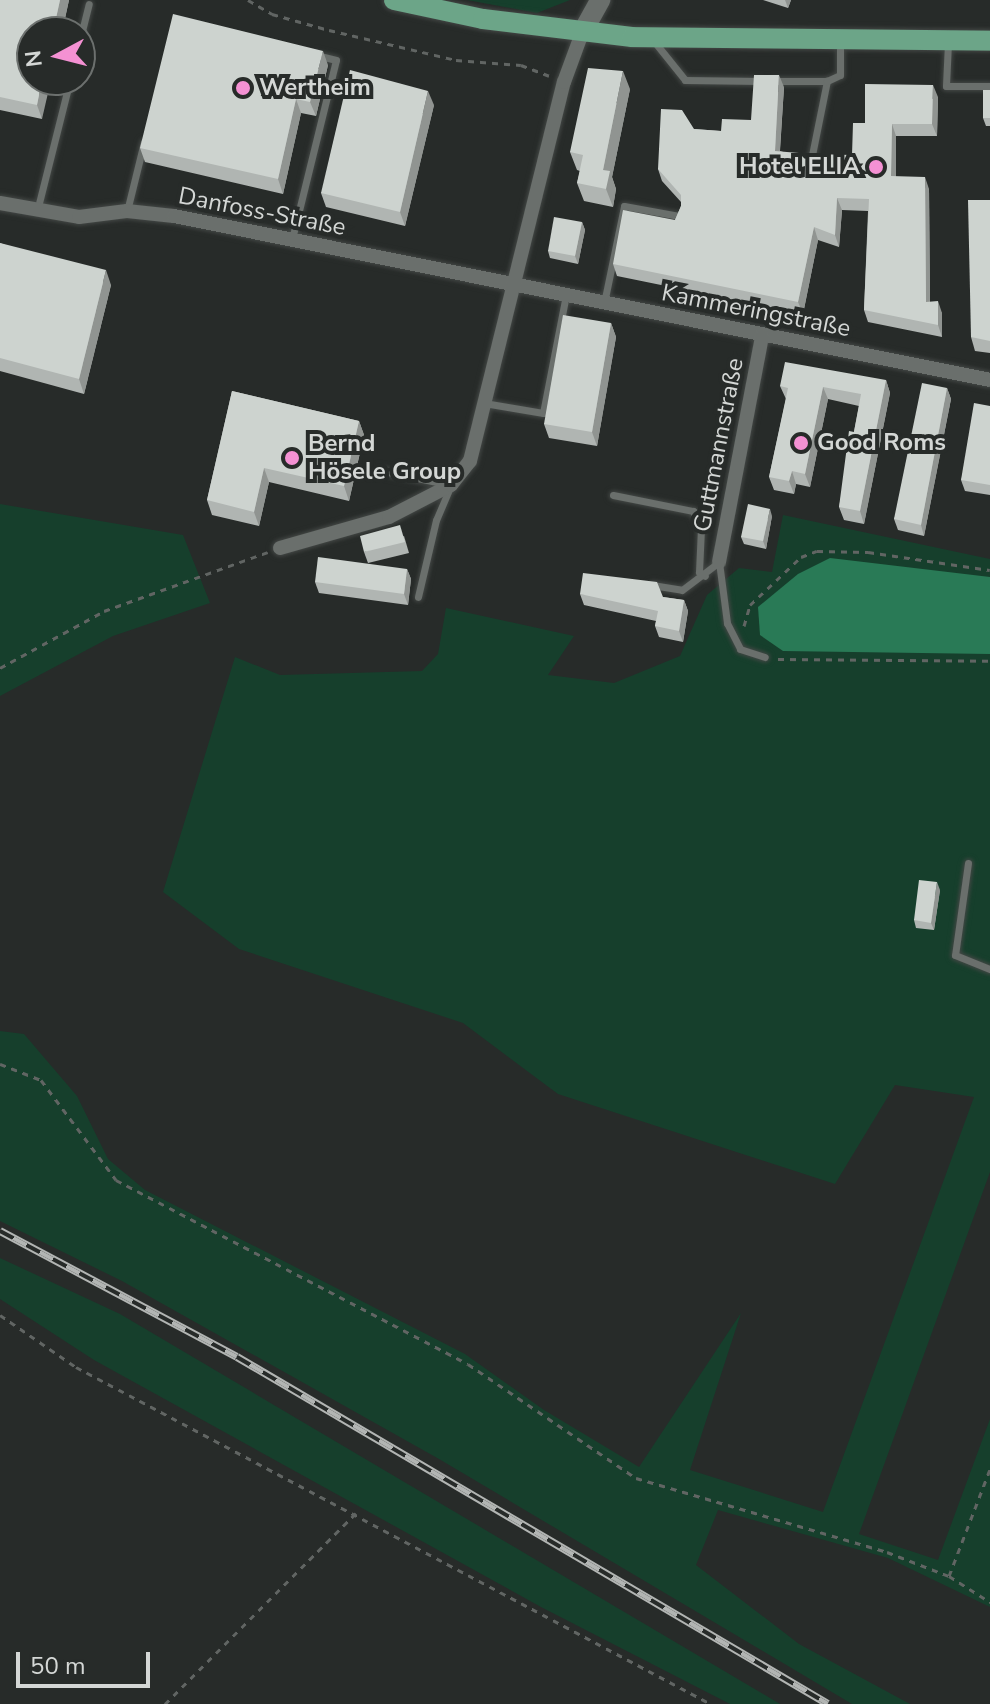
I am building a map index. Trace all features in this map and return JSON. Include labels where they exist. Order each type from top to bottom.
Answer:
[{"type":"main road","points":[[394,0],[582,33],[651,37],[990,41]]},
{"type":"street","points":[[280,548],[389,517],[451,485],[470,461],[564,82],[582,33],[600,0]]},
{"type":"street","name":"Danfoss-Straße","points":[[0,203],[37,213],[79,217],[127,211],[292,239],[514,284]]},
{"type":"street","name":"Kammeringstraße","points":[[514,284],[990,380]]},
{"type":"street","name":"Guttmannstraße","points":[[719,562],[762,336]]},
{"type":"lane","points":[[86,16],[89,4]]},
{"type":"lane","points":[[651,37],[685,80],[827,81],[840,75],[840,39]]},
{"type":"lane","points":[[948,40],[946,86],[990,86]]},
{"type":"lane","points":[[292,239],[336,60],[307,53]]},
{"type":"lane","points":[[810,165],[827,81]]},
{"type":"lane","points":[[37,213],[66,96]]},
{"type":"lane","points":[[127,211],[145,138]]},
{"type":"lane","points":[[604,303],[624,206],[679,216]]},
{"type":"lane","points":[[484,403],[543,413],[566,295]]},
{"type":"lane","points":[[378,470],[451,485],[436,520],[418,597]]},
{"type":"lane","points":[[613,495],[693,511],[701,528],[699,572],[705,576]]},
{"type":"lane","points":[[643,583],[682,590],[705,576],[719,562]]},
{"type":"lane","points":[[719,562],[727,623],[740,649],[765,657]]},
{"type":"lane","points":[[968,863],[955,955],[990,969]]},
{"type":"path","points":[[248,0],[272,14],[329,30],[456,60],[521,65],[564,82]]},
{"type":"path","points":[[0,668],[104,611],[280,548]]},
{"type":"path","points":[[746,631],[750,605],[801,557],[817,551],[868,552],[990,570]]},
{"type":"path","points":[[765,657],[990,661]]},
{"type":"path","points":[[0,1064],[41,1080],[116,1180],[468,1364],[636,1478],[887,1552],[949,1576],[990,1602]]},
{"type":"path","points":[[0,1315],[76,1367],[711,1704]]},
{"type":"path","points":[[949,1576],[990,1469]]},
{"type":"path","points":[[165,1704],[356,1513]]},
{"type":"shaded area","points":[[467,0],[570,0],[537,13]]},
{"type":"shaded area","points":[[0,504],[183,535],[210,603],[113,636],[0,696]]},
{"type":"shaded area","points":[[783,515],[990,559],[990,1172],[859,1534],[938,1560],[990,1419],[990,1607],[888,1558],[718,1510],[696,1565],[799,1644],[910,1704],[852,1704],[439,1459],[122,1281],[0,1221],[0,1031],[24,1034],[77,1096],[108,1159],[145,1190],[465,1354],[544,1410],[639,1467],[741,1313],[690,1470],[823,1512],[974,1097],[895,1085],[835,1184],[558,1094],[463,1023],[239,949],[163,892],[235,657],[280,675],[422,671],[438,654],[446,608],[574,636],[548,675],[614,683],[680,656],[707,595],[739,568],[772,572]]},
{"type":"shaded area","points":[[830,558],[990,577],[990,654],[783,651],[760,635],[758,607],[798,574]]},
{"type":"shaded area","points":[[0,1258],[120,1314],[780,1704],[730,1704],[541,1607],[94,1360],[0,1299]]},
{"type":"building","points":[[0,0],[60,0],[56,16],[16,16],[16,96],[39,96],[37,105],[0,97]]},
{"type":"building","name":"Wertheim","points":[[173,14],[323,51],[310,102],[296,99],[278,179],[140,148]]},
{"type":"building","points":[[588,68],[623,71],[603,170],[610,171],[606,189],[577,183],[583,155],[570,152]]},
{"type":"building","points":[[350,70],[428,91],[400,212],[321,193]]},
{"type":"building","points":[[754,75],[779,75],[775,151],[799,153],[805,159],[812,154],[852,155],[853,123],[865,123],[865,84],[933,85],[932,124],[892,124],[891,176],[925,177],[926,302],[938,301],[938,325],[864,310],[869,199],[837,198],[835,235],[814,227],[798,302],[613,264],[623,210],[675,220],[681,206],[681,195],[658,169],[661,109],[682,110],[694,129],[721,131],[722,119],[751,120]]},
{"type":"building","points":[[983,90],[990,90],[990,118],[983,118]]},
{"type":"building","points":[[968,200],[990,200],[990,341],[971,337]]},
{"type":"building","points":[[554,217],[582,222],[575,256],[548,251]]},
{"type":"building","points":[[0,243],[106,270],[79,379],[0,358]]},
{"type":"building","points":[[563,315],[611,323],[592,432],[544,424]]},
{"type":"building","points":[[785,362],[886,380],[860,511],[839,507],[849,431],[854,432],[861,394],[823,387],[805,474],[792,471],[789,481],[769,477],[788,388],[780,386]]},
{"type":"building","points":[[922,383],[947,388],[921,525],[894,519]]},
{"type":"building","name":"Bernd Hösele Group","points":[[232,391],[359,421],[344,486],[264,468],[254,512],[207,500]]},
{"type":"building","points":[[974,403],[990,406],[990,485],[961,480]]},
{"type":"building","points":[[748,504],[770,509],[763,541],[741,537]]},
{"type":"building","points":[[400,525],[405,542],[364,552],[360,536]]},
{"type":"building","points":[[318,557],[407,569],[404,594],[315,582]]},
{"type":"building","points":[[583,573],[657,582],[663,597],[684,600],[679,631],[655,626],[658,611],[580,594]]},
{"type":"building","points":[[919,880],[937,882],[931,923],[914,920]]},
{"type":"railway","points":[[0,1231],[237,1357],[828,1704]]},
{"type":"place","name":"Wertheim","points":[[243,88]]},
{"type":"place","name":"Hotel ELIA","points":[[876,167]]},
{"type":"place","name":"Good Roms","points":[[801,443]]},
{"type":"place","name":"Bernd Hösele Group","points":[[292,458]]}]
